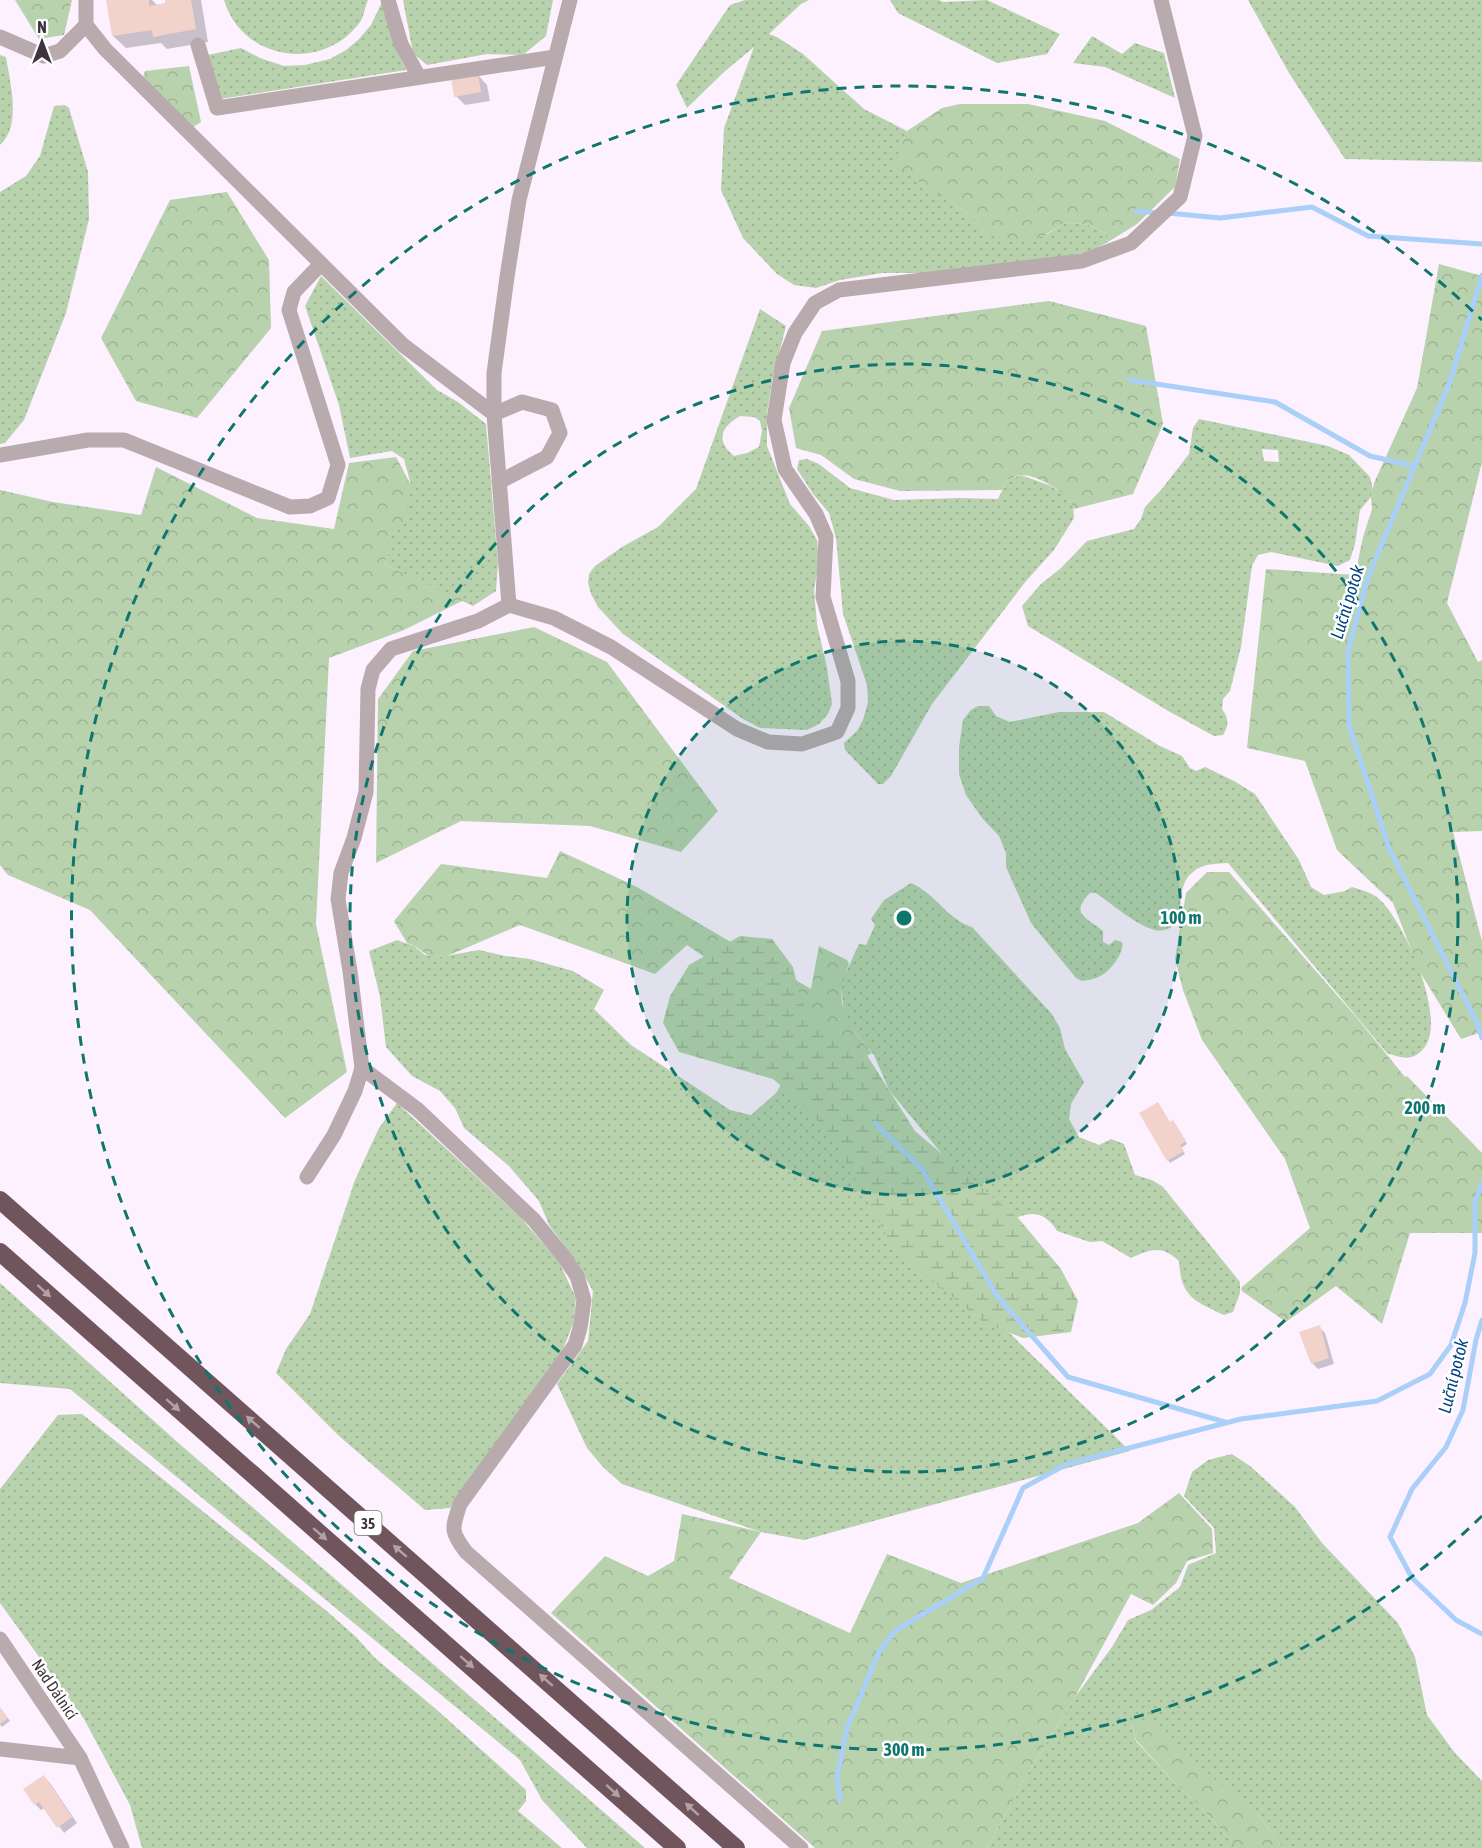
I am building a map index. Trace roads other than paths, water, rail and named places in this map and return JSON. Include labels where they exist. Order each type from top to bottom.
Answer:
[{"type":"highway","name":"35","points":[[0,1200],[736,1848]]},
{"type":"highway","name":"35","points":[[0,1252],[677,1848]]},
{"type":"street","points":[[86,0],[86,26],[119,63],[403,345],[494,414]]},
{"type":"street","points":[[388,0],[401,44],[419,77]]},
{"type":"street","points":[[509,605],[494,414],[494,373],[519,200],[570,0]]},
{"type":"street","points":[[307,1177],[334,1135],[355,1091],[362,1068],[338,899],[341,873],[354,838],[366,792],[368,689],[373,670],[391,649],[478,621],[509,605],[554,618],[611,647],[737,729],[768,742],[802,744],[837,732],[848,708],[848,681],[823,597],[826,537],[816,514],[785,469],[774,420],[783,363],[795,333],[815,303],[839,290],[1082,261],[1131,243],[1180,197],[1195,136],[1161,0]]},
{"type":"street","points":[[0,37],[44,56],[60,51],[86,26]]},
{"type":"street","points":[[198,45],[217,108],[555,57]]},
{"type":"street","points":[[0,455],[88,440],[124,440],[290,507],[310,506],[328,498],[338,465],[289,310],[294,292],[321,264]]},
{"type":"street","points":[[494,414],[522,402],[552,410],[560,433],[547,457],[499,482]]},
{"type":"street","points":[[362,1068],[417,1109],[534,1220],[577,1276],[584,1300],[575,1345],[460,1504],[454,1523],[454,1535],[466,1552],[801,1848]]},
{"type":"street","name":"Nad Dálnicí","points":[[0,1639],[80,1758],[122,1848]]},
{"type":"street","points":[[0,1749],[80,1758]]},
{"type":"waterway","points":[[1168,213],[1220,218],[1312,207],[1368,236],[1482,244]]},
{"type":"waterway","points":[[1136,211],[1159,213]]},
{"type":"waterway","name":"Luční potok","points":[[1482,275],[1450,382],[1368,577],[1348,651],[1349,725],[1389,848],[1477,1023],[1482,1038]]},
{"type":"waterway","points":[[1130,380],[1275,402],[1370,456],[1414,466]]},
{"type":"waterway","points":[[875,1123],[922,1169],[997,1296],[1068,1377],[1225,1422]]},
{"type":"waterway","points":[[840,1800],[837,1776],[847,1728],[879,1652],[895,1631],[983,1578],[1023,1488],[1067,1464],[1241,1419],[1377,1401],[1430,1374],[1451,1345],[1465,1303],[1475,1253],[1475,1201],[1482,1184]]},
{"type":"waterway","name":"Luční potok","points":[[1482,1320],[1463,1410],[1446,1447],[1412,1489],[1390,1537],[1412,1578],[1456,1620],[1482,1634]]}]
